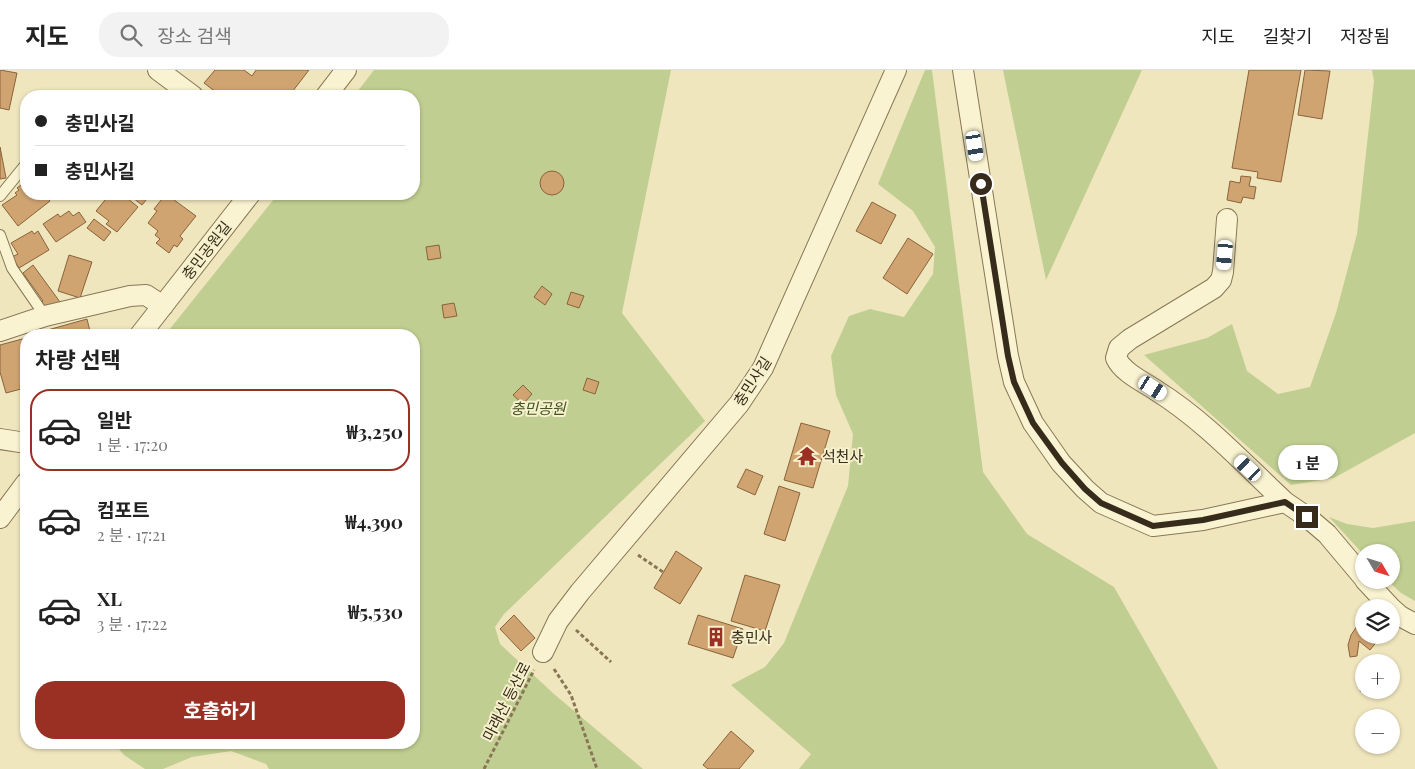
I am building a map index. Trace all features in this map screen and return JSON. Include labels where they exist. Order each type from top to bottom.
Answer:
[{"type":"street","points":[[158,70],[185,90]]},
{"type":"street","points":[[331,90],[346,70]]},
{"type":"street","name":"충민사길","points":[[543,652],[558,621],[580,592],[738,404],[763,368],[896,70]]},
{"type":"street","points":[[963,70],[1012,374],[1023,404],[1049,446],[1085,489],[1101,503],[1153,526],[1203,520],[1285,502]]},
{"type":"street","name":"충민공원길","points":[[145,329],[245,200]]},
{"type":"street","points":[[1227,219],[1223,272],[1219,283],[1214,288],[1130,339],[1119,348],[1116,358],[1123,368],[1165,396],[1212,433],[1285,502],[1328,534],[1355,567]]},
{"type":"street","points":[[0,331],[45,316],[120,297],[146,295],[163,306]]},
{"type":"street","points":[[0,439],[20,442]]},
{"type":"street","points":[[0,518],[20,491]]},
{"type":"street","points":[[1374,589],[1383,599]]},
{"type":"street","points":[[1400,616],[1415,624]]},
{"type":"lane","points":[[0,196],[20,171]]},
{"type":"lane","points":[[0,235],[12,268],[45,316]]},
{"type":"path","points":[[644,559],[663,572]]},
{"type":"path","points":[[582,635],[611,662]]},
{"type":"path","name":"마래산 등산로","points":[[484,769],[543,652]]},
{"type":"path","name":"마래산 등산로","points":[[543,652],[571,695],[597,769]]},
{"type":"green space","name":"충민공원","points":[[374,70],[671,70],[622,313],[705,421],[504,614],[495,627],[500,644],[554,694],[643,769],[269,769],[266,764],[231,751],[192,757],[163,769],[145,769],[124,755],[119,749],[420,749],[420,329],[170,329],[273,200],[420,200],[420,90],[359,90]]},
{"type":"green space","points":[[925,70],[932,70],[983,472],[1027,534],[1114,587],[1218,769],[799,769],[811,754],[731,685],[765,667],[784,643],[848,486],[853,434],[836,395],[831,356],[849,316],[870,309],[904,317],[933,274],[935,247],[913,211],[878,184]]},
{"type":"green space","points":[[1003,70],[1142,70],[1046,280]]},
{"type":"green space","points":[[1372,70],[1415,70],[1415,433],[1334,478],[1291,485],[1144,355],[1207,338],[1232,324],[1247,371],[1278,394],[1310,387],[1336,313],[1357,234],[1374,81]]},
{"type":"green space","points":[[1329,517],[1347,524],[1373,528],[1415,521],[1415,601],[1397,589],[1400,589],[1400,544],[1355,545]]},
{"type":"building","points":[[0,70],[17,73],[9,110],[0,108]]},
{"type":"building","points":[[215,70],[244,70],[252,76],[256,70],[309,70],[294,90],[213,90],[204,83]]},
{"type":"building","points":[[1249,70],[1301,70],[1281,182],[1257,178],[1258,172],[1232,168]]},
{"type":"building","points":[[1305,70],[1330,71],[1322,119],[1298,115]]},
{"type":"building","points":[[0,147],[6,178],[0,179]]},
{"type":"building","points":[[552,171],[557,172],[563,178],[563,188],[557,194],[552,195],[547,194],[541,188],[540,183],[541,178],[547,172]]},
{"type":"building","points":[[1241,176],[1251,177],[1249,186],[1256,187],[1254,199],[1243,197],[1241,203],[1227,200],[1230,181],[1240,183]]},
{"type":"building","points":[[20,186],[20,200],[50,201],[18,226],[2,205],[17,195],[15,193],[19,190],[17,188]]},
{"type":"building","points":[[105,200],[129,200],[138,207],[117,232],[106,224],[109,221],[96,211]]},
{"type":"building","points":[[136,200],[146,200],[142,205]]},
{"type":"building","points":[[161,200],[174,200],[196,216],[180,236],[183,239],[177,247],[174,245],[169,253],[156,243],[160,239],[155,235],[158,231],[148,223],[157,211],[154,209]]},
{"type":"building","points":[[872,202],[896,215],[881,244],[856,231]]},
{"type":"building","points":[[69,211],[73,216],[79,212],[86,222],[56,242],[43,224],[58,214],[60,217]]},
{"type":"building","points":[[94,219],[111,232],[104,241],[87,228]]},
{"type":"building","points":[[32,231],[34,234],[38,231],[49,250],[19,268],[12,257],[18,254],[11,243]]},
{"type":"building","points":[[908,238],[933,254],[907,294],[883,278]]},
{"type":"building","points":[[439,245],[441,258],[428,260],[426,247]]},
{"type":"building","points":[[69,255],[92,262],[80,298],[58,291]]},
{"type":"building","points":[[33,265],[60,302],[47,312],[40,303],[43,301],[23,273]]},
{"type":"building","points":[[542,286],[552,294],[545,305],[534,297]]},
{"type":"building","points":[[571,292],[584,296],[579,308],[567,304]]},
{"type":"building","points":[[454,303],[457,316],[444,318],[442,305]]},
{"type":"building","points":[[87,319],[90,329],[51,329]]},
{"type":"building","points":[[20,340],[20,389],[6,393],[0,372],[0,345]]},
{"type":"building","points":[[587,378],[599,382],[595,394],[583,390]]},
{"type":"building","points":[[523,385],[532,394],[523,404],[513,395]]},
{"type":"building","name":"석천사","points":[[801,423],[830,431],[813,488],[784,480]]},
{"type":"building","points":[[746,469],[763,476],[755,495],[737,487]]},
{"type":"building","points":[[779,486],[800,493],[785,541],[764,534]]},
{"type":"building","points":[[676,551],[702,568],[680,604],[654,588]]},
{"type":"building","points":[[745,575],[780,585],[765,631],[731,621]]},
{"type":"building","points":[[514,615],[535,638],[521,651],[500,629]]},
{"type":"building","name":"충민사","points":[[698,615],[743,629],[733,658],[688,644]]},
{"type":"building","points":[[1355,629],[1355,644],[1359,644],[1357,654],[1350,657],[1348,645]]},
{"type":"building","points":[[1363,644],[1375,644],[1370,650]]},
{"type":"building","points":[[731,731],[754,751],[739,769],[708,769],[703,765]]},
{"type":"place","name":"석천사","points":[[807,456]]},
{"type":"place","name":"충민사","points":[[716,637]]},
{"type":"route","points":[[981,184],[1008,356],[1014,382],[1033,423],[1062,463],[1085,489],[1101,503],[1153,526],[1203,520],[1285,502],[1307,517]]}]
